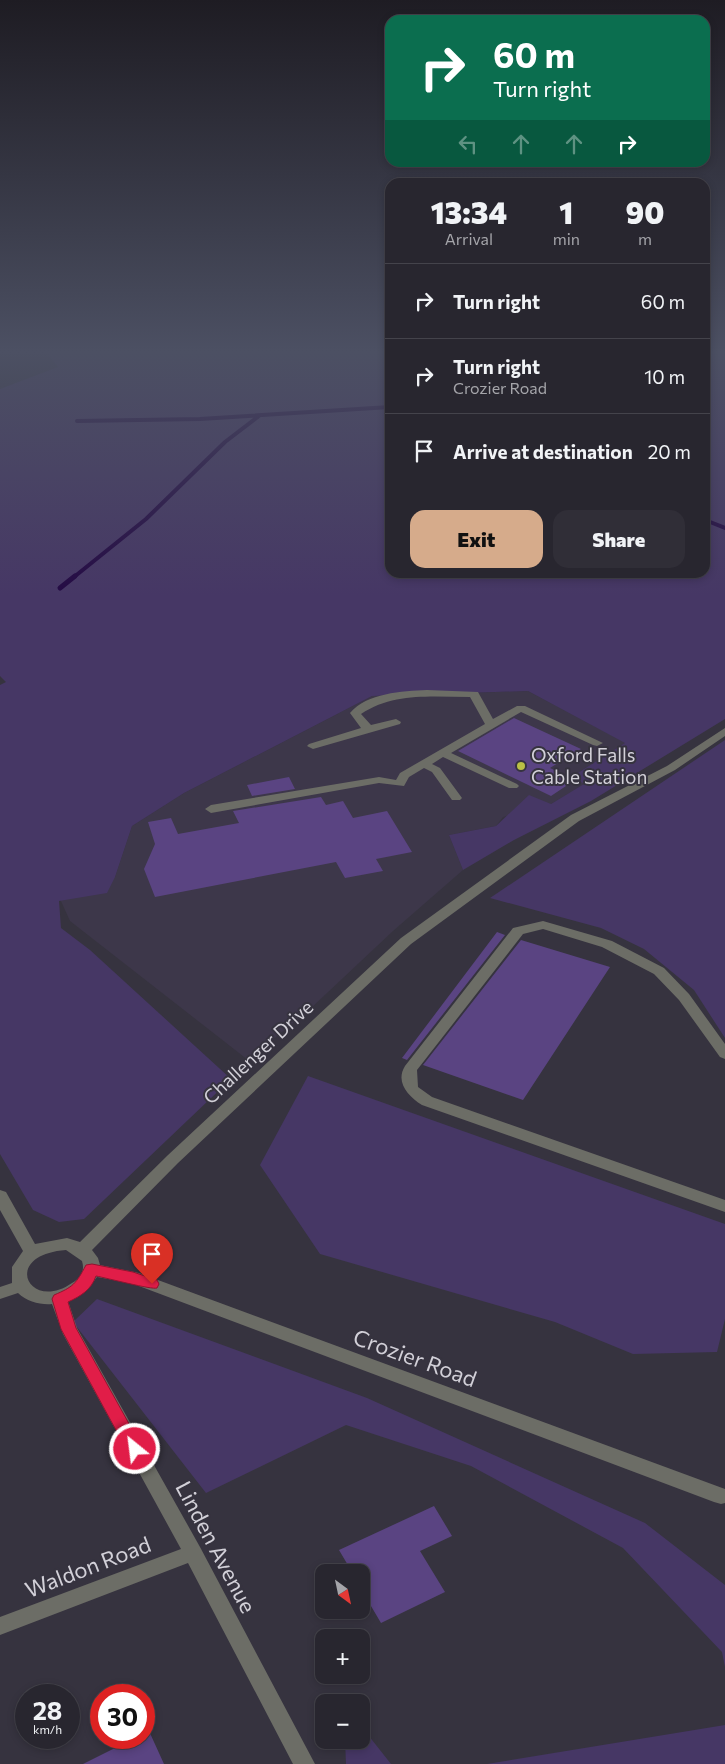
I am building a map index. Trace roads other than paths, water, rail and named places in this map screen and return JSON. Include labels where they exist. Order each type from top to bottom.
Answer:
[{"type":"street","points":[[368,729],[355,713],[364,706],[391,696],[474,694],[491,725]]},
{"type":"street","points":[[211,809],[379,780],[400,784],[404,775],[521,708],[597,743]]},
{"type":"street","points":[[313,746],[396,722]]},
{"type":"street","name":"Challenger Drive","points":[[82,1250],[173,1159],[406,941],[575,818],[672,768],[725,730]]},
{"type":"street","points":[[443,753],[514,786]]},
{"type":"street","points":[[424,764],[436,770],[456,798]]},
{"type":"street","points":[[725,1054],[684,997],[659,971],[607,944],[543,925],[518,931],[410,1069],[408,1084],[414,1094],[427,1101],[725,1206]]},
{"type":"street","points":[[0,1196],[32,1252]]},
{"type":"street","points":[[67,1244],[82,1250],[88,1256],[92,1270],[86,1282],[75,1293],[59,1299],[44,1299],[30,1295],[21,1286],[18,1275],[22,1263],[32,1252],[49,1245],[67,1244]]},
{"type":"street","name":"Crozier Road","points":[[92,1270],[133,1277],[721,1496]]},
{"type":"street","points":[[0,1293],[21,1286]]},
{"type":"street","name":"Linden Avenue","points":[[59,1299],[69,1329],[193,1553],[304,1764]]},
{"type":"street","name":"Waldon Road","points":[[0,1626],[193,1553]]},
{"type":"waterway","points":[[74,577],[146,519],[225,442],[239,431]]},
{"type":"waterway","points":[[710,522],[725,528]]},
{"type":"waterway","points":[[60,588],[75,576]]},
{"type":"place","name":"Oxford Falls Cable Station","points":[[521,766]]}]
